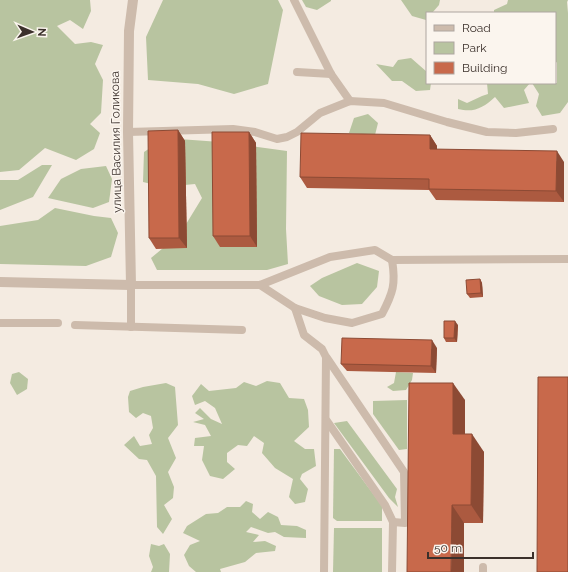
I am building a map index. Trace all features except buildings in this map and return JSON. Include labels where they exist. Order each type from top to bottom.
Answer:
[{"type":"street","name":"улица Василия Голикова","points":[[131,285],[128,31],[133,0]]},
{"type":"street","points":[[0,282],[131,285]]},
{"type":"lane","points":[[294,0],[331,74],[350,101]]},
{"type":"lane","points":[[297,72],[331,74]]},
{"type":"lane","points":[[128,132],[233,129],[254,132],[277,139],[287,137],[297,132],[320,113],[350,101],[384,103],[486,132],[516,133],[553,129]]},
{"type":"lane","points":[[131,327],[131,285],[260,285],[330,257],[375,250],[392,260],[568,259]]},
{"type":"lane","points":[[260,285],[295,308],[326,318],[352,324],[382,314],[390,299],[395,277],[392,260]]},
{"type":"lane","points":[[295,308],[304,335],[322,349],[404,472],[405,523],[393,522]]},
{"type":"lane","points":[[0,323],[58,323]]},
{"type":"lane","points":[[75,325],[242,330]]},
{"type":"lane","points":[[324,572],[326,357]]},
{"type":"lane","points":[[326,421],[385,504],[393,522],[392,572]]},
{"type":"green space","points":[[0,0],[90,0],[91,11],[83,29],[70,20],[57,26],[75,44],[91,42],[103,45],[95,64],[103,80],[101,113],[90,124],[100,133],[94,149],[76,160],[45,148],[19,170],[0,172]]},
{"type":"green space","points":[[163,0],[278,0],[283,10],[268,84],[234,94],[198,84],[148,80],[146,37]]},
{"type":"green space","points":[[302,0],[331,1],[317,10],[306,7]]},
{"type":"green space","points":[[401,0],[440,0],[439,5],[433,12],[426,12],[426,20],[412,16]]},
{"type":"green space","points":[[508,0],[568,0],[568,102],[560,113],[542,116],[536,106],[539,94],[533,84],[557,83],[556,12],[494,12],[494,10],[507,4]]},
{"type":"green space","points":[[411,58],[426,71],[426,84],[431,84],[430,90],[416,91],[402,81],[392,81],[376,64],[393,67],[398,60]]},
{"type":"green space","points":[[487,84],[529,84],[524,90],[529,103],[504,108],[495,97],[478,109],[458,109],[458,99],[467,103],[488,94]]},
{"type":"green space","points":[[368,114],[378,123],[375,135],[349,133],[354,118]]},
{"type":"green space","points":[[165,138],[220,142],[287,151],[286,229],[288,264],[267,270],[157,270],[151,258],[180,234],[202,198],[195,184],[164,187],[143,182],[144,152]]},
{"type":"green space","points":[[42,165],[52,165],[33,197],[0,210],[0,180],[18,180]]},
{"type":"green space","points":[[106,166],[112,179],[109,202],[93,208],[48,198],[61,179],[81,169]]},
{"type":"green space","points":[[55,208],[111,218],[118,233],[111,257],[86,266],[0,264],[0,226],[38,220]]},
{"type":"green space","points":[[357,263],[379,271],[377,287],[362,304],[342,305],[319,296],[310,286],[322,278]]},
{"type":"green space","points":[[19,372],[28,379],[27,389],[17,395],[10,383],[12,374]]},
{"type":"green space","points":[[396,372],[413,373],[412,380],[406,390],[393,391],[387,387],[394,383]]},
{"type":"green space","points":[[267,381],[280,383],[289,398],[304,399],[308,410],[309,427],[294,441],[305,449],[314,449],[316,466],[302,474],[300,479],[308,489],[305,502],[295,504],[289,497],[293,479],[275,468],[262,453],[264,443],[254,436],[247,446],[238,445],[227,453],[227,462],[235,469],[223,479],[210,476],[202,460],[204,446],[194,446],[195,438],[211,436],[205,425],[193,422],[204,419],[195,413],[200,408],[211,419],[222,424],[215,408],[205,401],[195,405],[192,396],[201,384],[209,391],[236,388],[244,382],[256,386]]},
{"type":"green space","points":[[166,383],[175,387],[178,425],[168,438],[176,458],[168,472],[174,487],[173,498],[164,505],[172,519],[163,534],[157,527],[156,476],[147,460],[139,459],[124,445],[134,436],[140,446],[152,444],[149,435],[153,428],[151,416],[143,413],[136,418],[129,412],[128,397],[130,391]]},
{"type":"green space","points":[[407,400],[407,449],[399,450],[373,414],[373,401]]},
{"type":"green space","points":[[347,421],[397,489],[395,497],[398,507],[389,498],[334,423]]},
{"type":"green space","points":[[334,449],[340,449],[382,506],[382,521],[337,521],[333,518]]},
{"type":"green space","points":[[246,501],[253,504],[252,512],[260,519],[268,512],[278,517],[281,525],[297,526],[306,530],[306,538],[284,537],[275,532],[268,533],[251,527],[246,532],[259,535],[253,542],[265,541],[276,546],[275,551],[256,553],[245,562],[220,569],[221,572],[196,572],[189,566],[184,555],[190,545],[200,541],[183,533],[187,526],[206,514],[218,513],[227,507],[240,507]]},
{"type":"green space","points":[[334,528],[382,528],[382,572],[333,572]]},
{"type":"green space","points":[[151,544],[159,546],[164,544],[170,554],[169,572],[151,572],[153,567],[149,556]]}]
